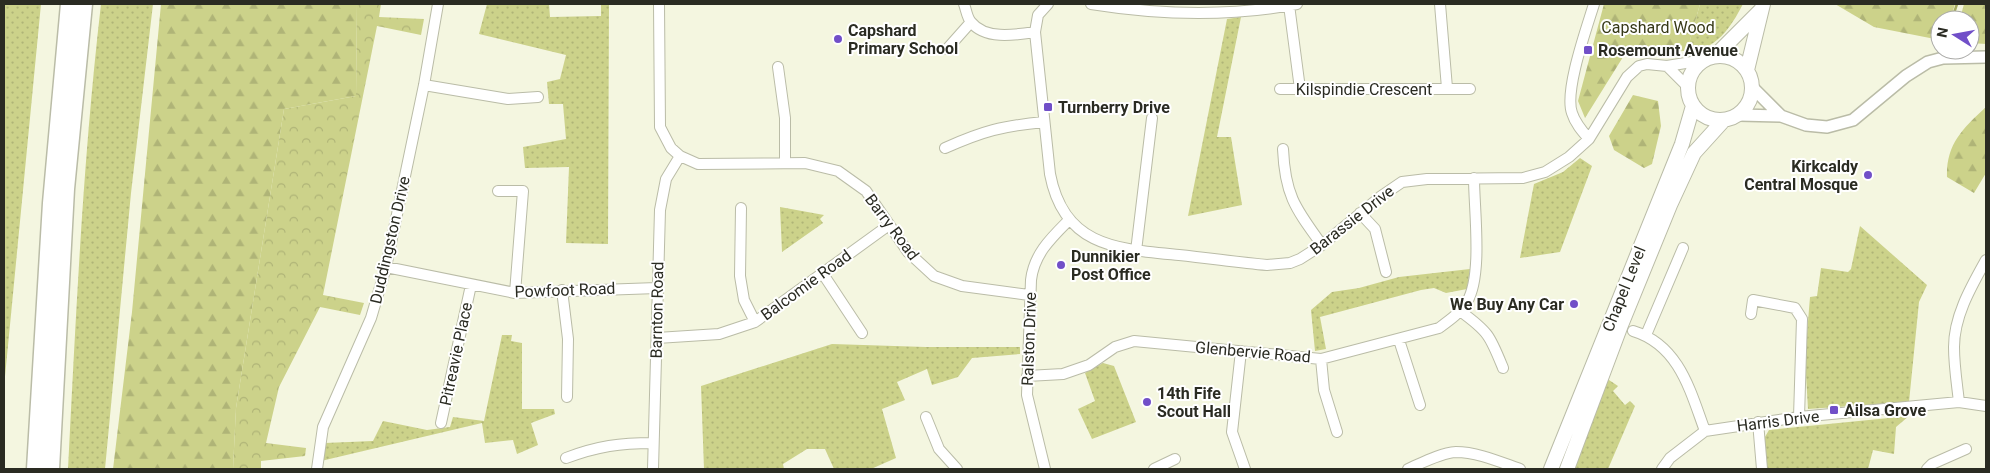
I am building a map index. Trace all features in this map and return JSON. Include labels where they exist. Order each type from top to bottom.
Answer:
[{"type":"highway","points":[[35,469],[51,203],[69,4]]},
{"type":"highway","points":[[51,469],[66,189],[84,4]]},
{"type":"main road","points":[[1761,8],[1748,70],[1753,88],[1749,103],[1739,115],[1723,121],[1706,118],[1693,106],[1688,86],[1690,76],[1696,67],[1710,58],[1761,8]]},
{"type":"main road","points":[[1710,58],[1733,58],[1748,70]]},
{"type":"main road","name":"Chapel Level","points":[[1552,469],[1682,144],[1693,106]]},
{"type":"main road","name":"Chapel Level","points":[[1567,469],[1621,325],[1670,205],[1694,153],[1723,121]]},
{"type":"street","name":"Duddingston Drive","points":[[317,469],[323,427],[371,318],[386,267],[424,85],[438,4]]},
{"type":"street","points":[[659,4],[660,127],[671,148],[680,156]]},
{"type":"street","points":[[964,4],[971,22],[987,32],[1001,35],[1035,32]]},
{"type":"street","points":[[945,148],[978,133],[1003,126],[1044,122],[1035,32],[1038,15],[1048,4]]},
{"type":"street","points":[[1091,4],[1169,14],[1225,13],[1293,5],[1300,89]]},
{"type":"street","name":"Kilspindie Crescent","points":[[1440,4],[1447,88]]},
{"type":"street","points":[[1589,139],[1571,112],[1570,100],[1575,71],[1594,4]]},
{"type":"street","points":[[947,49],[971,22]]},
{"type":"street","points":[[1739,115],[1781,116],[1806,126],[1826,127],[1853,120],[1906,76],[1928,62],[1943,58],[1986,57]]},
{"type":"street","name":"Barassie Drive","points":[[1044,122],[1052,185],[1059,204],[1069,220],[1093,239],[1114,247],[1136,251],[1277,265],[1300,259],[1322,245],[1360,213],[1402,182],[1474,178],[1523,178],[1545,172],[1569,157],[1589,139],[1633,71],[1647,64],[1667,66],[1710,58]]},
{"type":"street","points":[[1667,66],[1688,86]]},
{"type":"street","points":[[778,67],[785,118],[785,163]]},
{"type":"street","points":[[424,85],[508,99],[538,97]]},
{"type":"street","points":[[1753,88],[1781,116]]},
{"type":"street","name":"Kilspindie Crescent","points":[[1280,89],[1470,89]]},
{"type":"street","points":[[1136,251],[1152,118]]},
{"type":"street","points":[[1283,149],[1288,192],[1322,245]]},
{"type":"street","name":"Barry Road","points":[[680,156],[698,164],[711,166],[806,163],[838,171],[866,191],[913,258],[934,276],[962,286],[1029,295]]},
{"type":"street","name":"Barnton Road","points":[[653,469],[660,210],[666,180],[680,156]]},
{"type":"street","name":"Glenbervie Road","points":[[1027,376],[1063,374],[1089,365],[1115,347],[1134,341],[1321,359],[1439,328],[1467,303],[1475,281],[1474,178]]},
{"type":"street","points":[[498,191],[524,191],[515,293]]},
{"type":"street","points":[[741,208],[740,276],[744,300],[756,322]]},
{"type":"street","points":[[1360,213],[1375,229],[1386,272]]},
{"type":"street","name":"Ralston Drive","points":[[1046,469],[1029,408],[1027,376],[1029,295],[1034,262],[1050,238],[1069,220]]},
{"type":"street","name":"Balcomie Road","points":[[657,338],[719,334],[756,322],[889,225]]},
{"type":"street","points":[[1646,335],[1683,248]]},
{"type":"street","points":[[1959,402],[1954,346],[1956,329],[1962,307],[1986,260]]},
{"type":"street","name":"Powfoot Road","points":[[386,267],[515,293],[657,288]]},
{"type":"street","points":[[822,274],[862,333]]},
{"type":"street","name":"Pitreavie Place","points":[[441,423],[471,285]]},
{"type":"street","points":[[562,290],[568,339],[567,397]]},
{"type":"street","points":[[1751,314],[1753,300],[1795,308],[1802,319],[1799,417]]},
{"type":"street","points":[[1460,311],[1483,328],[1493,342],[1503,368]]},
{"type":"street","points":[[1633,331],[1646,335],[1667,350],[1682,370],[1705,430],[1670,458],[1662,469]]},
{"type":"street","points":[[1399,340],[1420,405]]},
{"type":"street","points":[[1240,352],[1232,432],[1245,469]]},
{"type":"street","points":[[1321,359],[1324,390],[1338,432]]},
{"type":"street","name":"Harris Drive","points":[[1705,430],[1799,417],[1959,402],[1986,406]]},
{"type":"street","points":[[926,417],[939,449],[957,469]]},
{"type":"street","points":[[1758,422],[1762,469]]},
{"type":"street","points":[[566,458],[595,447],[621,443],[653,443]]},
{"type":"street","points":[[1927,469],[1932,464],[1966,449]]},
{"type":"street","points":[[1408,469],[1433,458],[1455,452],[1475,455],[1520,469]]},
{"type":"street","points":[[1154,469],[1175,459]]},
{"type":"green space","points":[[4,4],[41,4],[4,387]]},
{"type":"green space","points":[[101,4],[153,4],[131,193],[105,469],[68,469],[85,178]]},
{"type":"green space","points":[[161,4],[357,4],[356,96],[284,109],[236,408],[233,469],[113,469],[132,312]]},
{"type":"green space","points":[[357,4],[381,4],[379,17],[424,19],[421,35],[377,26],[323,295],[364,303],[360,315],[320,307],[279,387],[266,443],[306,448],[305,456],[261,461],[261,469],[233,469],[236,408],[284,109],[356,96]]},
{"type":"green space","points":[[487,4],[549,4],[550,17],[601,16],[601,4],[609,4],[608,244],[566,243],[569,167],[525,168],[523,147],[566,139],[563,104],[549,104],[547,82],[560,79],[566,55],[479,34]]},
{"type":"green space","name":"Capshard Wood","points":[[1604,4],[1700,4],[1687,51],[1628,49],[1585,118],[1578,101]]},
{"type":"green space","points":[[1700,4],[1743,4],[1728,29],[1714,42],[1697,50],[1687,51]]},
{"type":"green space","points":[[1835,4],[1955,4],[1953,10],[1930,10],[1930,38],[1874,27]]},
{"type":"green space","points":[[1964,4],[1986,4],[1986,44],[1980,44],[1980,10],[1962,10]]},
{"type":"green space","points":[[1241,17],[1217,137],[1231,137],[1242,205],[1188,216],[1227,19]]},
{"type":"green space","points":[[1633,95],[1658,101],[1661,126],[1652,164],[1644,168],[1614,150],[1609,136]]},
{"type":"green space","points":[[1985,108],[1986,173],[1974,193],[1947,177],[1947,166],[1957,138]]},
{"type":"green space","points":[[1580,158],[1592,166],[1560,252],[1520,258],[1534,184],[1563,172]]},
{"type":"green space","points":[[780,207],[824,215],[820,219],[823,223],[782,252]]},
{"type":"green space","points":[[1860,226],[1927,285],[1919,302],[1909,402],[1808,409],[1805,358],[1810,297],[1817,296],[1821,268],[1848,272],[1851,269]]},
{"type":"green space","points":[[1470,269],[1467,289],[1446,293],[1434,288],[1421,290],[1320,317],[1326,349],[1315,351],[1311,310],[1332,292],[1359,288],[1399,277]]},
{"type":"green space","points":[[502,335],[512,335],[511,341],[522,343],[522,409],[554,409],[555,414],[531,423],[538,445],[517,454],[513,440],[485,443],[482,423],[321,461],[325,443],[373,441],[383,421],[427,430],[450,427],[453,417],[484,421]]},
{"type":"green space","points":[[832,344],[1020,347],[1020,354],[972,358],[958,377],[932,385],[927,369],[897,382],[905,400],[882,409],[896,458],[871,469],[834,469],[825,449],[807,449],[783,464],[784,469],[704,469],[701,386]]},
{"type":"green space","points":[[1103,363],[1114,366],[1136,422],[1092,439],[1078,409],[1095,401],[1085,373]]},
{"type":"green space","points":[[1606,378],[1618,386],[1613,391],[1625,405],[1630,401],[1635,406],[1608,469],[1574,469]]},
{"type":"green space","points":[[1909,416],[1896,427],[1894,454],[1873,450],[1868,469],[1763,469],[1762,442],[1769,430]]},
{"type":"waterway","points":[[1955,10],[1957,4]]},
{"type":"place","name":"Capshard Primary School","points":[[838,39]]},
{"type":"place","name":"Rosemount Avenue","points":[[1588,50]]},
{"type":"place","name":"Turnberry Drive","points":[[1048,107]]},
{"type":"place","name":"Kirkcaldy Central Mosque","points":[[1868,175]]},
{"type":"place","name":"Dunnikier Post Office","points":[[1061,265]]},
{"type":"place","name":"We Buy Any Car","points":[[1574,304]]},
{"type":"place","name":"14th Fife Scout Hall","points":[[1147,402]]},
{"type":"place","name":"Ailsa Grove","points":[[1834,410]]}]
